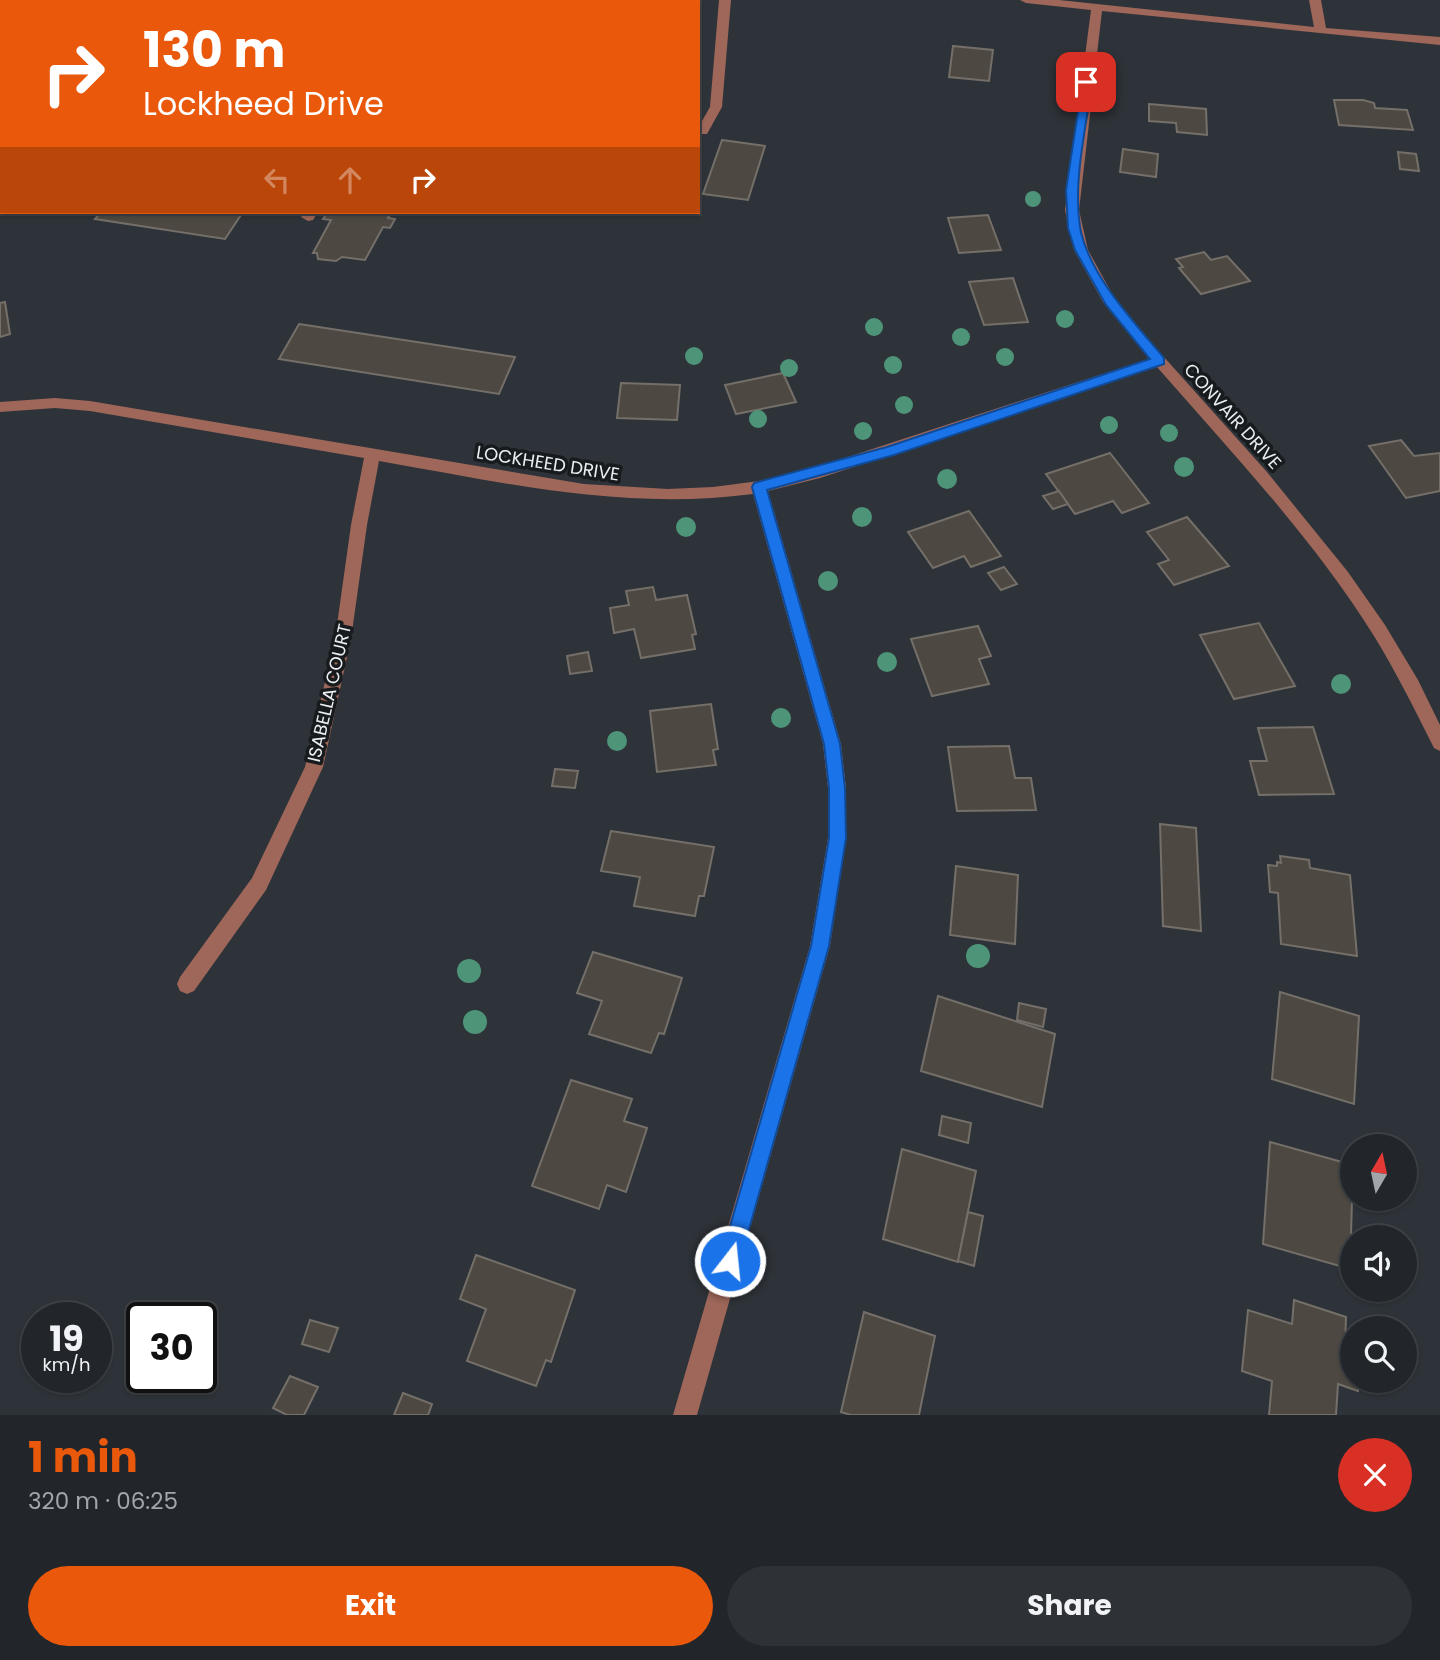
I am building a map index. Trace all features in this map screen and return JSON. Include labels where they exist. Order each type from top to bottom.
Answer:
[{"type":"street","points":[[703,131],[716,107],[725,0]]},
{"type":"street","points":[[1026,0],[1440,41]]},
{"type":"street","points":[[1314,0],[1321,31]]},
{"type":"street","name":"CONVAIR DRIVE","points":[[1097,8],[1072,190],[1074,228],[1081,250],[1110,302],[1288,507],[1346,580],[1401,663],[1440,743]]},
{"type":"street","name":"LOCKHEED DRIVE","points":[[0,407],[55,403],[90,406],[584,490],[668,495],[759,487],[889,451],[1159,361]]},
{"type":"street","name":"ISABELLA COURT","points":[[187,984],[259,884],[314,767],[343,639],[359,525],[373,453]]},
{"type":"street","points":[[685,1415],[820,946],[837,838],[837,788],[832,744],[759,487]]},
{"type":"building","points":[[953,46],[993,50],[989,81],[949,77]]},
{"type":"building","points":[[1334,100],[1363,100],[1374,103],[1375,108],[1407,110],[1413,130],[1339,125]]},
{"type":"building","points":[[1149,104],[1206,109],[1207,135],[1177,132],[1176,123],[1149,121]]},
{"type":"building","points":[[722,140],[765,146],[748,200],[703,194]]},
{"type":"building","points":[[1123,149],[1158,154],[1156,177],[1120,172]]},
{"type":"building","points":[[1398,152],[1416,154],[1419,171],[1400,169]]},
{"type":"building","points":[[99,214],[242,214],[225,239],[95,219]]},
{"type":"building","points":[[327,214],[390,214],[388,218],[395,219],[390,228],[383,227],[365,260],[342,257],[336,261],[318,259],[317,253],[313,253],[331,220],[323,219]]},
{"type":"building","points":[[988,215],[1001,250],[959,253],[948,218]]},
{"type":"building","points":[[1204,252],[1211,260],[1227,256],[1250,281],[1201,294],[1179,268],[1183,267],[1176,259]]},
{"type":"building","points":[[1013,278],[1028,322],[984,325],[969,282]]},
{"type":"building","points":[[5,302],[10,334],[0,337],[0,303]]},
{"type":"building","points":[[299,324],[515,357],[499,394],[279,359]]},
{"type":"building","points":[[783,373],[796,402],[736,414],[725,385]]},
{"type":"building","points":[[621,383],[680,385],[677,420],[617,418]]},
{"type":"building","points":[[1401,440],[1414,456],[1440,453],[1440,491],[1406,498],[1369,446]]},
{"type":"building","points":[[1110,453],[1149,503],[1122,513],[1113,501],[1075,514],[1046,474]]},
{"type":"building","points":[[1059,491],[1068,504],[1053,509],[1043,496]]},
{"type":"building","points":[[969,511],[1001,556],[971,567],[964,556],[933,568],[908,532]]},
{"type":"building","points":[[1187,517],[1229,566],[1174,585],[1158,564],[1169,560],[1147,532]]},
{"type":"building","points":[[1004,567],[1017,584],[1001,590],[988,573]]},
{"type":"building","points":[[653,587],[656,600],[687,595],[696,634],[692,635],[695,649],[641,658],[634,629],[614,633],[610,608],[629,605],[626,591]]},
{"type":"building","points":[[1259,623],[1295,686],[1234,699],[1200,635]]},
{"type":"building","points":[[978,626],[991,656],[979,659],[989,684],[932,696],[911,639]]},
{"type":"building","points":[[588,652],[592,671],[570,674],[567,656]]},
{"type":"building","points":[[711,704],[718,749],[713,750],[716,765],[657,772],[650,711]]},
{"type":"building","points":[[1313,727],[1334,794],[1259,795],[1250,761],[1267,761],[1258,728]]},
{"type":"building","points":[[1009,746],[1015,778],[1031,778],[1036,810],[957,811],[948,747]]},
{"type":"building","points":[[555,769],[578,771],[575,788],[552,786]]},
{"type":"building","points":[[1160,824],[1196,828],[1201,931],[1163,926]]},
{"type":"building","points":[[611,831],[714,847],[704,896],[699,896],[695,916],[634,906],[640,877],[601,871]]},
{"type":"building","points":[[1280,856],[1309,860],[1310,868],[1350,875],[1357,956],[1281,944],[1278,893],[1270,892],[1268,865],[1277,866],[1277,862],[1281,863]]},
{"type":"building","points":[[956,866],[1018,875],[1015,944],[950,935]]},
{"type":"building","points":[[593,952],[682,978],[664,1034],[659,1033],[651,1053],[589,1034],[602,1001],[577,993]]},
{"type":"building","points":[[1280,992],[1359,1016],[1354,1104],[1272,1079]]},
{"type":"building","points":[[938,996],[1055,1034],[1042,1107],[921,1071]]},
{"type":"building","points":[[1019,1003],[1046,1009],[1043,1027],[1017,1020]]},
{"type":"building","points":[[571,1080],[632,1099],[624,1121],[647,1128],[626,1192],[607,1185],[599,1209],[532,1186]]},
{"type":"building","points":[[942,1116],[971,1123],[968,1143],[939,1135]]},
{"type":"building","points":[[1270,1142],[1340,1161],[1340,1211],[1352,1211],[1351,1225],[1340,1225],[1340,1266],[1263,1244]]},
{"type":"building","points":[[902,1149],[976,1171],[958,1262],[883,1239]]},
{"type":"building","points":[[968,1212],[983,1216],[974,1266],[958,1261]]},
{"type":"building","points":[[476,1255],[575,1290],[551,1362],[546,1360],[536,1386],[467,1361],[486,1309],[460,1299]]},
{"type":"building","points":[[1294,1300],[1343,1316],[1340,1316],[1340,1385],[1338,1384],[1336,1415],[1269,1415],[1272,1381],[1242,1371],[1248,1310],[1292,1324]]},
{"type":"building","points":[[864,1312],[935,1336],[919,1415],[851,1415],[841,1412]]},
{"type":"building","points":[[310,1320],[338,1328],[329,1352],[302,1344]]},
{"type":"building","points":[[290,1376],[318,1387],[304,1415],[287,1415],[273,1408]]},
{"type":"building","points":[[403,1393],[432,1404],[428,1415],[394,1415]]},
{"type":"route","points":[[730,1261],[820,946],[837,838],[837,788],[832,744],[759,487],[815,474],[889,451],[1159,361],[1110,302],[1081,250],[1074,228],[1072,190],[1086,82]]}]
